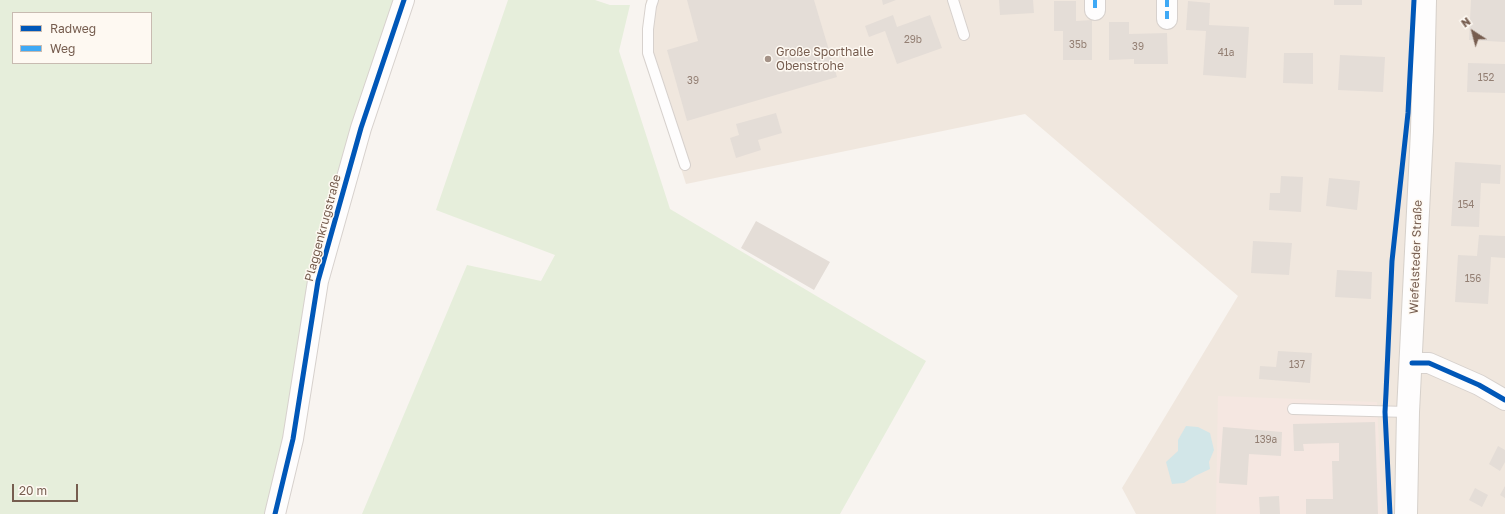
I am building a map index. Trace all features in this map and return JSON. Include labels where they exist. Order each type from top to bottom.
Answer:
[{"type":"main road","name":"Wiefelsteder Straße","points":[[1406,514],[1408,412],[1412,363],[1422,131],[1425,0]]},
{"type":"street","name":"Plaggenkrugstraße","points":[[275,514],[293,439],[318,281],[361,128],[404,0]]},
{"type":"street","points":[[1412,363],[1429,363],[1480,385],[1505,400]]},
{"type":"lane","points":[[653,0],[648,29],[648,53],[685,165]]},
{"type":"lane","points":[[953,0],[964,35]]},
{"type":"lane","points":[[1293,409],[1408,412]]},
{"type":"shaded area","points":[[646,0],[1505,0],[1505,514],[1136,514],[1122,488],[1238,296],[1025,114],[686,184],[644,54]]},
{"type":"shaded area","points":[[1218,396],[1377,402],[1382,514],[1216,514]]},
{"type":"shaded area","points":[[1186,426],[1198,427],[1210,433],[1214,450],[1209,462],[1210,469],[1184,483],[1172,484],[1166,462],[1178,451],[1178,440]]},
{"type":"green space","points":[[0,0],[404,0],[361,128],[275,514],[0,514]]},
{"type":"green space","points":[[508,0],[595,0],[610,5],[630,5],[619,51],[670,209],[926,361],[840,514],[362,514],[467,265],[541,281],[555,255],[436,210]]},
{"type":"building","name":"Große Sporthalle Obenstrohe","points":[[687,0],[814,0],[837,77],[687,121],[667,50],[698,41]]},
{"type":"building","points":[[882,0],[896,0],[883,5]]},
{"type":"building","points":[[999,0],[1033,0],[1034,13],[1000,15]]},
{"type":"building","points":[[1334,0],[1362,0],[1362,5],[1334,5]]},
{"type":"building","points":[[1471,0],[1505,0],[1505,42],[1469,40]]},
{"type":"building","points":[[1054,1],[1076,1],[1076,21],[1092,20],[1092,60],[1063,60],[1063,31],[1054,31]]},
{"type":"building","points":[[1188,1],[1210,3],[1209,25],[1249,27],[1246,78],[1203,75],[1206,31],[1186,30]]},
{"type":"building","points":[[893,15],[897,27],[930,15],[942,48],[897,64],[885,31],[869,37],[865,26]]},
{"type":"building","points":[[1109,22],[1129,22],[1129,34],[1167,33],[1168,64],[1134,64],[1134,59],[1109,60]]},
{"type":"building","points":[[1284,53],[1313,53],[1313,84],[1283,83]]},
{"type":"building","points":[[1340,55],[1385,57],[1383,92],[1338,90]]},
{"type":"building","points":[[1468,63],[1505,64],[1505,93],[1467,92]]},
{"type":"building","points":[[776,113],[782,133],[758,140],[761,150],[736,158],[730,138],[739,135],[736,124]]},
{"type":"building","points":[[1455,162],[1501,165],[1500,184],[1481,183],[1479,227],[1451,226]]},
{"type":"building","points":[[1281,176],[1303,177],[1301,212],[1269,210],[1270,193],[1280,193]]},
{"type":"building","points":[[1329,178],[1360,181],[1357,210],[1326,206]]},
{"type":"building","points":[[756,221],[830,262],[814,290],[741,248]]},
{"type":"building","points":[[1479,235],[1505,236],[1505,258],[1491,257],[1488,304],[1455,302],[1458,255],[1477,256]]},
{"type":"building","points":[[1253,241],[1292,243],[1289,275],[1251,273]]},
{"type":"building","points":[[1337,270],[1372,272],[1371,299],[1335,297]]},
{"type":"building","points":[[1278,351],[1312,353],[1310,383],[1259,379],[1260,366],[1276,367]]},
{"type":"building","points":[[1375,422],[1378,514],[1306,514],[1306,499],[1333,499],[1332,461],[1339,461],[1339,443],[1303,444],[1304,451],[1294,451],[1293,424]]},
{"type":"building","points":[[1223,427],[1282,432],[1281,456],[1249,454],[1247,485],[1219,483]]},
{"type":"building","points":[[1498,446],[1505,450],[1505,462],[1500,471],[1489,464]]},
{"type":"building","points":[[1505,486],[1505,498],[1500,495]]},
{"type":"building","points":[[1475,488],[1488,495],[1482,507],[1469,500]]},
{"type":"building","points":[[1279,496],[1280,514],[1260,514],[1259,497]]},
{"type":"marked path","points":[[1095,0],[1095,10]]},
{"type":"marked path","points":[[1167,0],[1167,19]]},
{"type":"cycle path","points":[[275,514],[293,439],[318,281],[361,128],[404,0]]},
{"type":"cycle path","points":[[1390,514],[1385,412],[1392,261],[1408,113],[1414,0]]},
{"type":"cycle path","points":[[1412,363],[1429,363],[1479,385],[1505,400]]},
{"type":"place","name":"Große Sporthalle Obenstrohe","points":[[768,59]]}]
